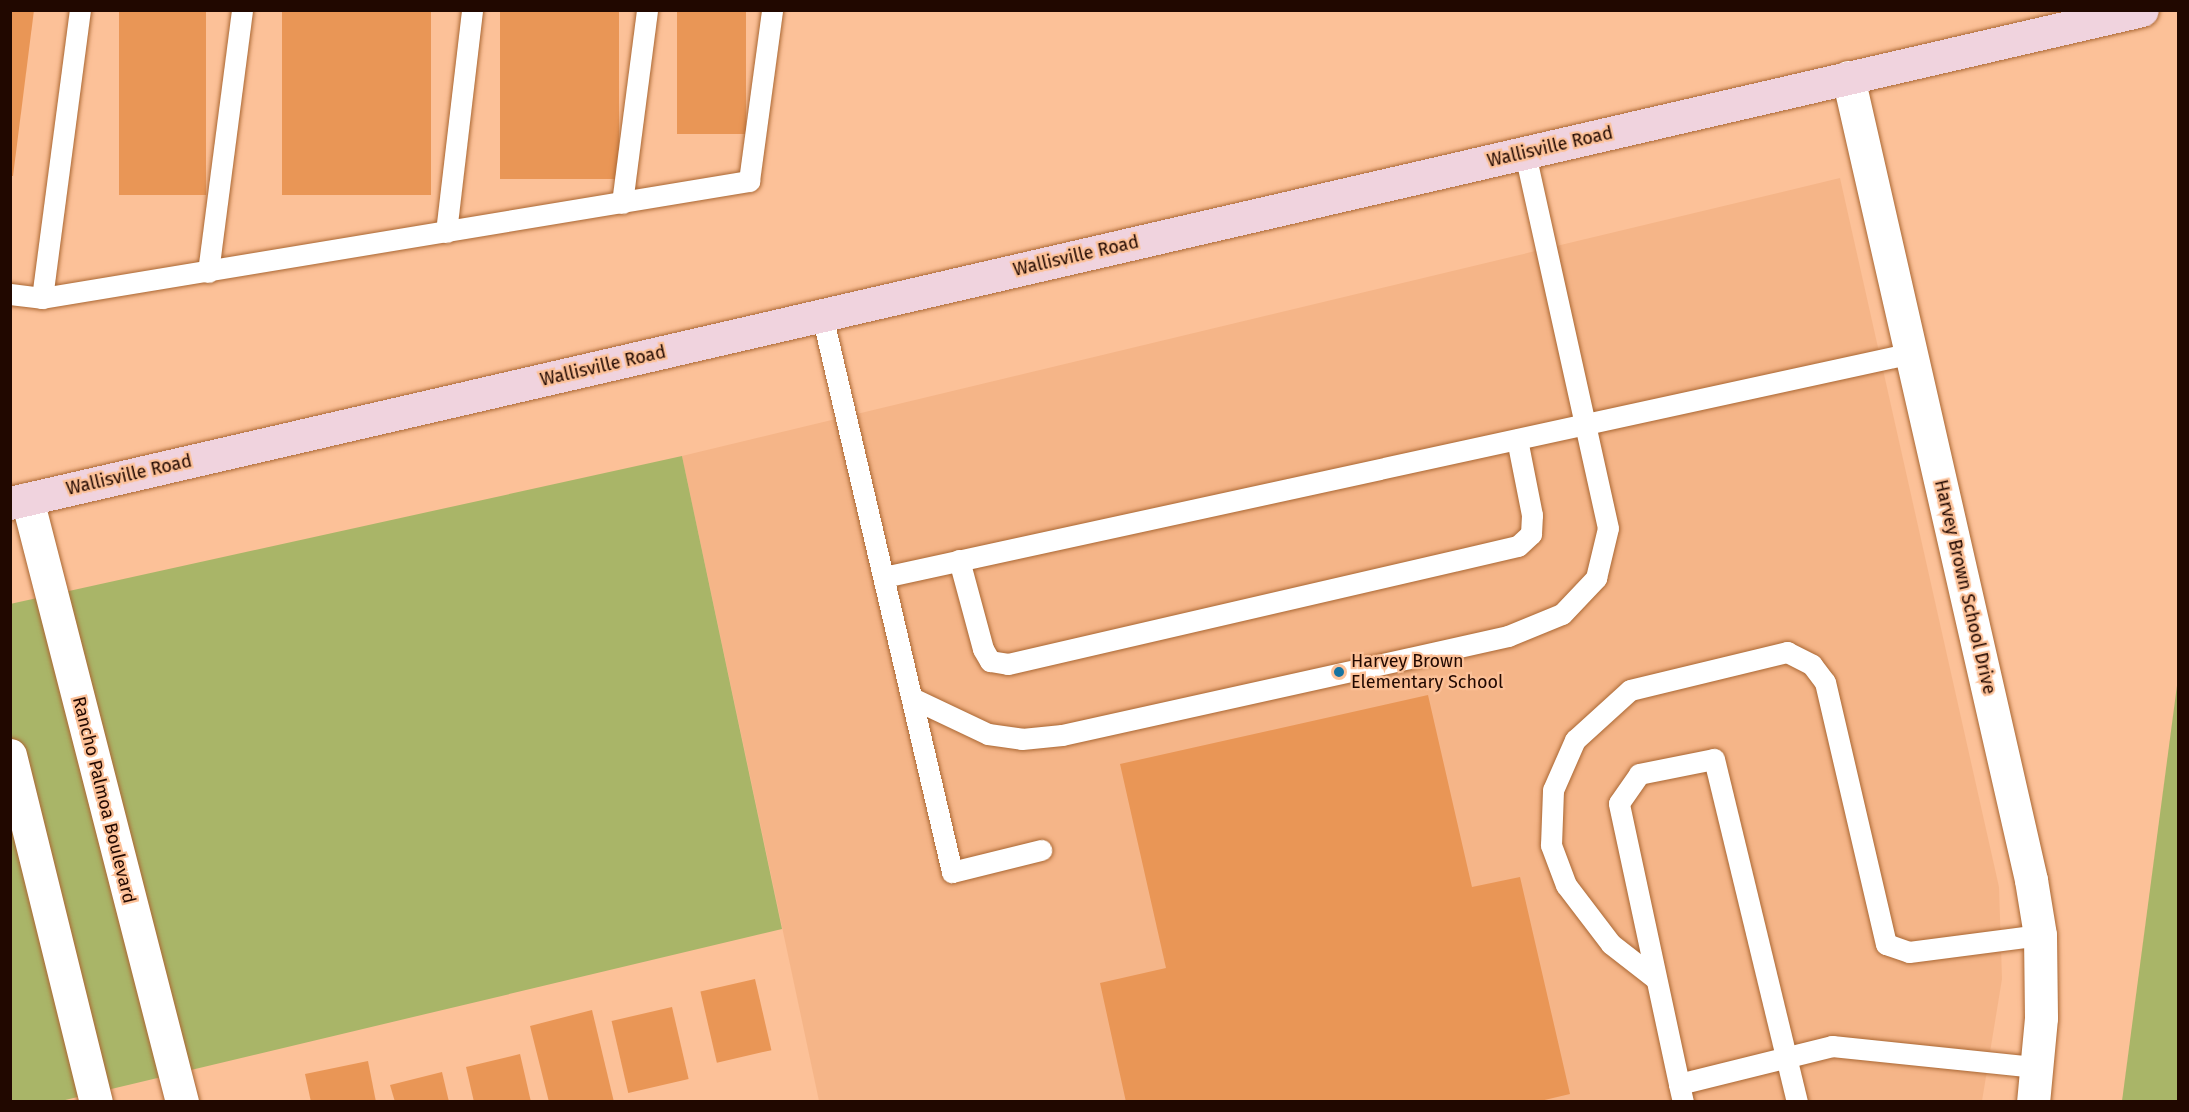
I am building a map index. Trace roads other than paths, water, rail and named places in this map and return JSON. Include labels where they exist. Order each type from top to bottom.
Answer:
[{"type":"main road","name":"Wallisville Road","points":[[19,501],[2142,10]]},
{"type":"street","name":"Harvey Brown School Drive","points":[[1848,77],[1912,353],[2040,935],[2033,1101]]},
{"type":"street","name":"Rancho Palmoa Boulevard","points":[[19,501],[182,1101]]},
{"type":"street","points":[[10,755],[96,1101]]},
{"type":"lane","points":[[42,298],[80,10]]},
{"type":"lane","points":[[208,272],[242,10]]},
{"type":"lane","points":[[446,232],[472,10]]},
{"type":"lane","points":[[622,202],[647,10]]},
{"type":"lane","points":[[10,294],[42,298],[749,182],[772,10]]},
{"type":"lane","points":[[912,698],[988,734],[1022,740],[1508,636],[1562,614],[1596,578],[1608,528],[1587,424],[1524,153]]},
{"type":"lane","points":[[822,315],[952,872],[1041,850]]},
{"type":"lane","points":[[884,577],[1912,353]]},
{"type":"lane","points":[[959,560],[983,649],[990,661],[1008,663],[1518,546],[1531,534],[1532,515],[1517,439]]},
{"type":"lane","points":[[1656,979],[1611,944],[1566,885],[1551,845],[1553,790],[1575,740],[1629,690],[1787,652],[1812,666],[1825,682],[1886,944],[1910,952],[2040,935]]},
{"type":"lane","points":[[1797,1101],[1787,1057],[1714,759],[1639,774],[1618,803],[1681,1093],[1787,1057],[1832,1046],[2036,1067]]},
{"type":"place","name":"Harvey Brown Elementary School","points":[[1339,672]]}]
